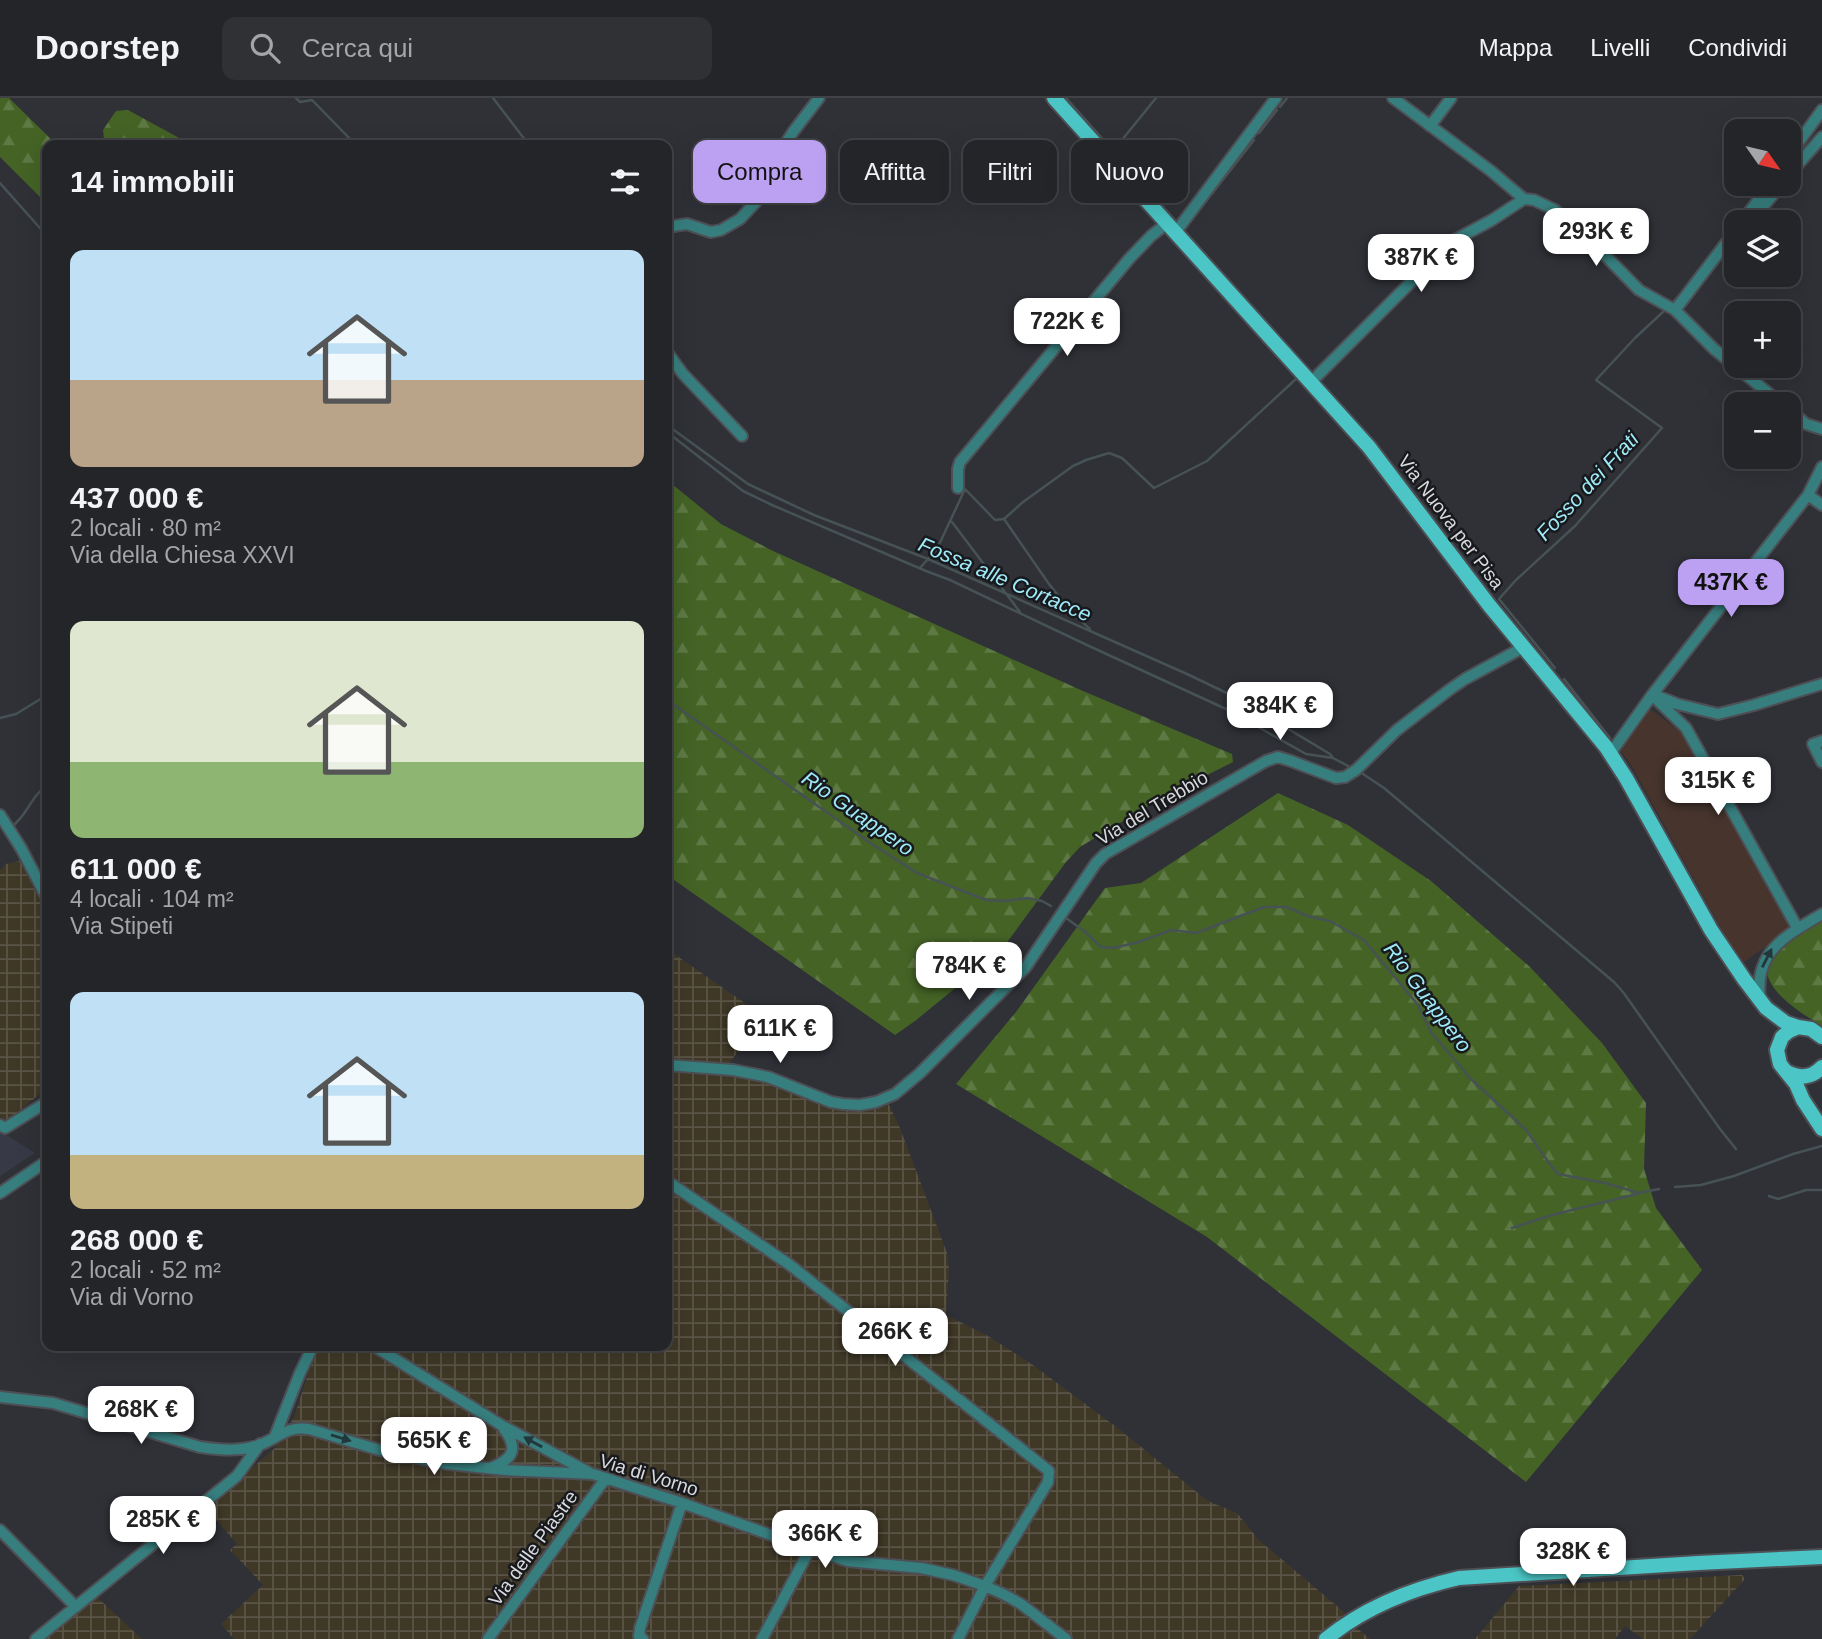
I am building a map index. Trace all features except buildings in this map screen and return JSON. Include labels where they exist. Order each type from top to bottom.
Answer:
[{"type":"main road","name":"Via Nuova per Pisa","points":[[1054,98],[1369,447],[1610,754],[1711,930],[1763,1004]]},
{"type":"main road","points":[[1763,1004],[1786,1023],[1811,1029],[1822,1037]]},
{"type":"main road","points":[[1763,1004],[1774,1026],[1778,1060],[1796,1084],[1822,1129]]},
{"type":"main road","points":[[1778,1045],[1786,1033],[1798,1027]]},
{"type":"main road","points":[[1787,1072],[1798,1077],[1809,1076],[1820,1069]]},
{"type":"main road","points":[[1811,1110],[1809,1101],[1820,1069]]},
{"type":"main road","points":[[1326,1639],[1386,1601],[1424,1586],[1459,1578],[1822,1557]]},
{"type":"street","points":[[672,227],[687,224],[711,232],[721,230],[740,219],[759,197],[771,166],[819,98]]},
{"type":"street","points":[[958,488],[960,461],[1129,258],[1151,236],[1171,228],[1276,98]]},
{"type":"street","points":[[1393,98],[1524,199],[1534,200],[1555,210],[1596,246],[1639,290],[1675,310],[1714,349],[1767,392]]},
{"type":"street","points":[[1430,126],[1451,98]]},
{"type":"street","points":[[1801,139],[1822,110]]},
{"type":"street","points":[[1801,161],[1822,137]]},
{"type":"street","points":[[1760,210],[1772,196]]},
{"type":"street","points":[[1311,382],[1451,242],[1524,199]]},
{"type":"street","points":[[1675,310],[1724,246]]},
{"type":"street","points":[[1697,282],[1724,255]]},
{"type":"street","points":[[672,359],[742,436]]},
{"type":"street","points":[[1801,419],[1822,429]]},
{"type":"street","points":[[1610,754],[1652,695],[1808,495],[1822,467]]},
{"type":"street","points":[[1808,495],[1822,505]]},
{"type":"street","name":"Via del Trebbio","points":[[672,1065],[733,1070],[768,1077],[843,1104],[876,1102],[895,1094],[920,1073],[1025,968],[1096,863],[1105,854],[1266,761],[1278,757],[1336,778],[1345,777],[1356,770],[1397,730],[1448,690],[1524,647]]},
{"type":"street","points":[[1652,695],[1718,714],[1822,684]]},
{"type":"street","points":[[1652,695],[1686,729],[1798,929]]},
{"type":"street","points":[[1822,741],[1813,744],[1822,761]]},
{"type":"street","points":[[1,817],[42,889]]},
{"type":"street","points":[[1763,1004],[1758,986],[1764,960],[1775,945],[1822,914]]},
{"type":"street","points":[[2,1127],[42,1105]]},
{"type":"street","points":[[0,1193],[42,1164]]},
{"type":"street","points":[[672,1184],[790,1265],[1046,1467],[1050,1474],[1048,1482],[985,1586],[958,1639]]},
{"type":"street","points":[[275,1436],[311,1351]]},
{"type":"street","points":[[382,1351],[501,1424],[593,1474]]},
{"type":"street","name":"Via di Vorno","points":[[0,1397],[53,1403],[200,1447],[221,1450],[260,1444],[297,1427],[383,1451],[440,1462],[505,1470],[593,1474],[848,1561],[921,1568],[985,1586],[1021,1604],[1066,1639]]},
{"type":"street","points":[[491,1468],[509,1458],[512,1448],[511,1439],[501,1424]]},
{"type":"street","points":[[36,1639],[237,1476],[260,1444]]},
{"type":"street","name":"Via delle Piastre","points":[[488,1639],[606,1478]]},
{"type":"street","points":[[643,1639],[639,1636],[640,1628],[682,1503]]},
{"type":"street","points":[[0,1530],[76,1607]]},
{"type":"street","points":[[762,1639],[810,1549]]},
{"type":"shaded area","points":[[1650,709],[1683,733],[1791,929],[1744,962],[1728,941],[1631,765],[1621,752]]},
{"type":"shaded area","points":[[20,861],[42,904],[42,1092],[7,1121],[0,1117],[0,870],[6,864]]},
{"type":"shaded area","points":[[672,952],[765,1017],[727,1066],[672,1060]]},
{"type":"shaded area","points":[[672,1070],[752,1078],[832,1104],[871,1108],[888,1103],[947,1253],[949,1269],[946,1315],[988,1336],[1033,1365],[1115,1426],[1208,1501],[1237,1513],[1259,1540],[1344,1612],[1370,1639],[234,1639],[221,1624],[263,1585],[230,1550],[237,1544],[206,1508],[274,1449],[294,1417],[315,1351],[672,1351]]},
{"type":"shaded area","points":[[0,1131],[35,1153],[0,1176]]},
{"type":"shaded area","points":[[1742,1575],[1745,1579],[1690,1639],[1643,1639],[1625,1626],[1615,1639],[1475,1639],[1519,1586]]},
{"type":"shaded area","points":[[96,1596],[142,1639],[43,1639]]},
{"type":"green space","points":[[0,98],[9,98],[52,140],[42,140],[42,197],[0,157]]},
{"type":"green space","points":[[128,110],[182,140],[103,140],[103,130],[116,111]]},
{"type":"green space","points":[[672,484],[721,524],[771,550],[1083,691],[1232,754],[1233,762],[1158,800],[1080,847],[1008,941],[959,985],[895,1035],[672,879]]},
{"type":"green space","points":[[1278,793],[1348,825],[1431,881],[1529,966],[1602,1043],[1646,1103],[1644,1169],[1656,1208],[1702,1270],[1526,1482],[1207,1237],[956,1084],[1016,1012],[1105,888],[1141,883]]},
{"type":"green space","points":[[1822,917],[1822,1026],[1789,1004],[1771,983],[1767,972],[1769,961],[1777,949]]},
{"type":"waterway","points":[[296,98],[300,102],[312,100],[351,140]]},
{"type":"waterway","points":[[493,98],[525,140]]},
{"type":"waterway","points":[[1066,98],[1174,219]]},
{"type":"waterway","points":[[1122,140],[1156,98]]},
{"type":"waterway","points":[[1280,107],[1287,98]]},
{"type":"waterway","points":[[1259,133],[1277,110]]},
{"type":"waterway","points":[[1189,223],[1254,140]]},
{"type":"waterway","name":"Rio Guappero","points":[[0,183],[42,230]]},
{"type":"waterway","name":"Fosso dei Frati","points":[[1673,302],[1681,294]]},
{"type":"waterway","name":"Fosso dei Frati","points":[[1555,668],[1499,599],[1575,526],[1662,428],[1596,380],[1664,311]]},
{"type":"waterway","points":[[920,568],[937,549],[965,489],[995,520],[1004,519],[1073,466],[1109,453],[1122,458],[1154,488],[1207,461],[1296,379]]},
{"type":"waterway","name":"Fossa alle Cortacce","points":[[672,429],[748,484],[814,515],[928,559],[1187,674],[1235,697],[1333,758]]},
{"type":"waterway","points":[[672,436],[743,491],[950,580],[1226,709],[1306,754],[1333,758],[1348,766]]},
{"type":"waterway","points":[[1004,519],[1049,584],[1073,614],[1090,629]]},
{"type":"waterway","points":[[952,522],[1020,612]]},
{"type":"waterway","name":"Fosso dei Frati","points":[[1564,679],[1610,738]]},
{"type":"waterway","points":[[0,718],[16,714],[42,698]]},
{"type":"waterway","name":"Rio Guappero","points":[[672,704],[917,873],[986,900],[1027,898],[1051,906]]},
{"type":"waterway","points":[[1363,774],[1384,788],[1614,982],[1736,1149]]},
{"type":"waterway","points":[[11,827],[42,790]]},
{"type":"waterway","name":"Rio Guappero","points":[[1066,918],[1101,947],[1113,948],[1171,930],[1196,933],[1264,907],[1287,907],[1307,916],[1330,921],[1364,940],[1418,1005],[1431,1032],[1471,1079],[1526,1130],[1558,1174],[1639,1193],[1659,1189]]},
{"type":"waterway","name":"Rio Guappero","points":[[1675,1187],[1701,1185],[1734,1176],[1822,1146]]},
{"type":"waterway","points":[[1769,1196],[1778,1199],[1806,1190],[1822,1190]]},
{"type":"waterway","points":[[1512,1228],[1637,1194]]}]
